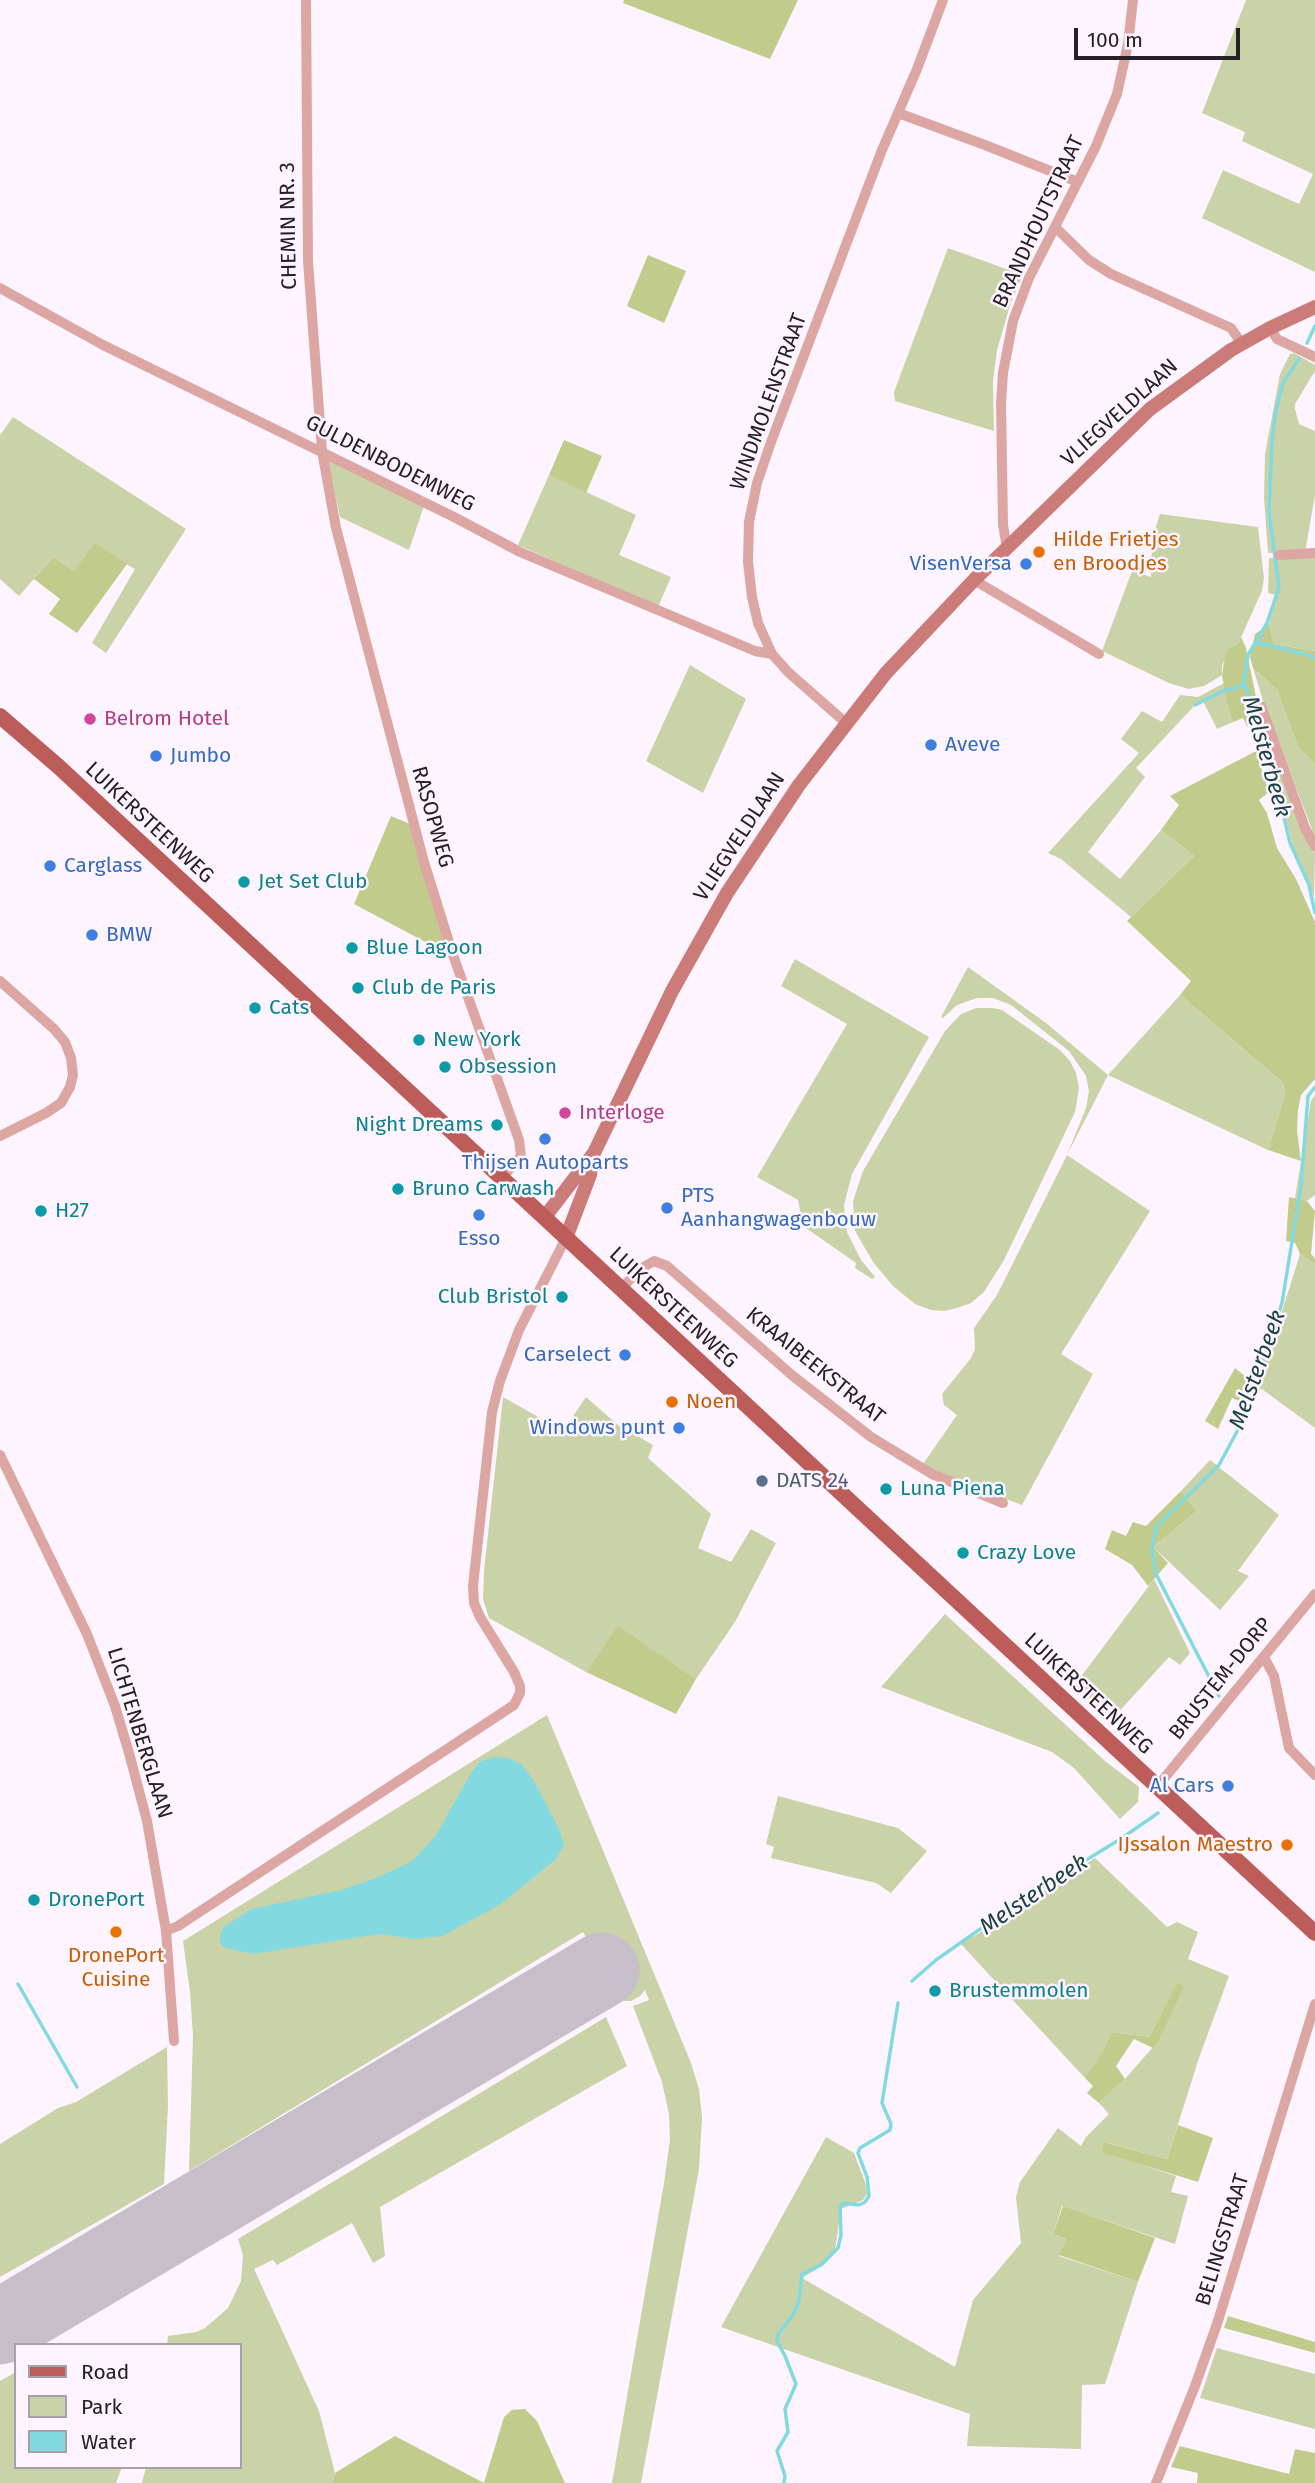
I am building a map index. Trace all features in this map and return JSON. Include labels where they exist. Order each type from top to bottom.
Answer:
[{"type":"main road","name":"VLIEGVELDLAAN","points":[[544,1218],[594,1153],[672,991],[727,893],[792,794],[893,666],[974,580],[1150,409],[1197,373],[1242,344],[1314,305]]},
{"type":"main road","name":"LUIKERSTEENWEG","points":[[0,716],[1315,1933]]},
{"type":"main road","name":"VLIEGVELDLAAN","points":[[566,1238],[590,1175],[594,1153]]},
{"type":"street","name":"CHEMIN NR. 3","points":[[306,0],[308,261],[322,451]]},
{"type":"street","name":"WINDMOLENSTRAAT","points":[[846,723],[788,672],[772,653],[758,623],[752,597],[748,562],[749,522],[757,483],[882,150],[943,0]]},
{"type":"street","name":"BRANDHOUTSTRAAT","points":[[1007,548],[1003,525],[1003,373],[1013,321],[1020,300],[1078,182],[1117,93],[1128,44],[1133,0]]},
{"type":"street","points":[[898,113],[1078,182]]},
{"type":"street","points":[[1055,227],[1088,260],[1111,274],[1231,328],[1242,344]]},
{"type":"street","name":"GULDENBODEMWEG","points":[[0,288],[103,345],[322,451],[543,563],[755,652],[772,653]]},
{"type":"street","points":[[1270,328],[1277,339],[1315,357]]},
{"type":"street","name":"RASOPWEG","points":[[322,451],[336,528],[421,850],[453,955],[519,1140],[521,1156],[501,1179]]},
{"type":"street","points":[[1279,555],[1315,553]]},
{"type":"street","points":[[974,580],[1099,654]]},
{"type":"street","points":[[1261,706],[1305,828],[1315,846]]},
{"type":"street","points":[[0,981],[65,1042],[73,1075],[61,1103],[0,1136]]},
{"type":"street","points":[[166,1931],[178,1926],[514,1705],[520,1693],[520,1686],[480,1617],[474,1602],[473,1586],[491,1426],[500,1381],[519,1331],[566,1238]]},
{"type":"street","name":"KRAAIBEEKSTRAAT","points":[[621,1289],[640,1269],[654,1261],[667,1266],[793,1376],[871,1437],[932,1474],[1003,1503]]},
{"type":"street","name":"LICHTENBERGLAAN","points":[[0,1455],[87,1634],[115,1706],[147,1821],[166,1931],[174,2041]]},
{"type":"street","name":"BRUSTEM-DORP","points":[[1157,1787],[1315,1594]]},
{"type":"street","points":[[1264,1657],[1274,1676],[1289,1748],[1315,1774]]},
{"type":"street","name":"BELINGSTRAAT","points":[[1156,2483],[1191,2399],[1218,2321],[1315,2004]]},
{"type":"green space","points":[[624,0],[798,0],[770,59],[623,3]]},
{"type":"green space","points":[[1246,0],[1315,0],[1315,272],[1202,218],[1223,170],[1299,204],[1313,174],[1242,141],[1245,132],[1202,113]]},
{"type":"green space","points":[[948,248],[1023,275],[1011,302],[997,350],[993,381],[994,431],[895,401],[894,392]]},
{"type":"green space","points":[[648,255],[686,271],[664,323],[627,306]]},
{"type":"green space","points":[[1294,353],[1315,365],[1315,371],[1295,404],[1295,409],[1299,424],[1315,431],[1315,495],[1305,552],[1268,553],[1264,498],[1265,454],[1280,374],[1290,354]]},
{"type":"green space","points":[[13,417],[186,529],[106,653],[92,643],[135,569],[126,564],[74,571],[53,557],[19,596],[0,579],[0,435]]},
{"type":"green space","points":[[564,440],[602,456],[586,493],[549,475]]},
{"type":"green space","points":[[327,458],[424,506],[409,550],[340,517]]},
{"type":"green space","points":[[549,475],[636,515],[619,555],[671,577],[658,607],[518,545]]},
{"type":"green space","points":[[1160,514],[1258,527],[1264,578],[1262,591],[1238,644],[1229,648],[1222,666],[1222,675],[1204,686],[1189,689],[1169,683],[1102,651],[1132,571],[1151,577],[1152,539]]},
{"type":"green space","points":[[95,543],[127,564],[77,633],[49,614],[60,599],[34,579],[53,557],[74,571]]},
{"type":"green space","points":[[1315,557],[1315,651],[1274,644],[1269,624],[1276,595],[1268,593],[1269,558]]},
{"type":"green space","points":[[1269,624],[1274,644],[1315,651],[1315,764],[1298,747],[1277,690],[1253,668],[1250,657],[1255,634]]},
{"type":"green space","points":[[1241,637],[1246,648],[1261,722],[1247,726],[1243,718],[1233,722],[1222,675],[1229,648],[1238,644]]},
{"type":"green space","points":[[690,665],[746,699],[703,793],[646,761]]},
{"type":"green space","points":[[1253,668],[1277,690],[1298,747],[1315,764],[1315,837],[1265,707]]},
{"type":"green space","points":[[1224,683],[1233,722],[1217,729],[1204,703],[1196,704],[1136,768],[1145,777],[1088,852],[1120,879],[1161,830],[1194,856],[1131,917],[1061,859],[1048,853],[1139,753],[1121,739],[1142,711],[1162,722],[1180,695],[1198,697]]},
{"type":"green space","points":[[1261,722],[1296,813],[1315,853],[1314,897],[1294,850]]},
{"type":"green space","points":[[1256,751],[1269,792],[1259,800],[1267,813],[1277,848],[1296,879],[1315,922],[1315,1079],[1301,1095],[1298,1110],[1297,1131],[1301,1161],[1268,1150],[1285,1094],[1283,1083],[1180,995],[1191,981],[1127,921],[1194,856],[1161,830],[1179,805],[1170,796]]},
{"type":"green space","points":[[391,816],[410,824],[446,953],[354,904]]},
{"type":"green space","points":[[795,959],[929,1037],[852,1174],[844,1205],[847,1232],[861,1260],[875,1277],[872,1279],[855,1268],[856,1263],[803,1226],[798,1200],[757,1177],[847,1024],[781,986]]},
{"type":"green space","points":[[968,967],[1046,1023],[1108,1075],[1067,1155],[1086,1108],[1089,1091],[1086,1076],[1069,1051],[1011,1005],[993,998],[977,998],[957,1005],[941,1017]]},
{"type":"green space","points":[[1180,995],[1283,1083],[1285,1094],[1268,1150],[1108,1075]]},
{"type":"green space","points":[[976,1008],[1002,1010],[1060,1050],[1076,1073],[1079,1088],[1075,1112],[1004,1260],[984,1292],[971,1303],[957,1308],[931,1310],[915,1304],[893,1286],[873,1262],[855,1231],[853,1201],[863,1171],[945,1031],[961,1014]]},
{"type":"green space","points":[[1315,1095],[1315,1195],[1307,1201],[1295,1198],[1311,1101]]},
{"type":"green space","points":[[1067,1155],[1150,1211],[1061,1354],[1093,1374],[1022,1505],[956,1480],[923,1464],[957,1415],[944,1405],[942,1394],[971,1358],[975,1349],[974,1328],[997,1295]]},
{"type":"green space","points":[[1289,1197],[1307,1201],[1315,1211],[1311,1254],[1315,1258],[1315,1264],[1300,1254],[1295,1243],[1286,1241]]},
{"type":"green space","points":[[1300,1254],[1315,1264],[1315,1428],[1248,1379],[1274,1337]]},
{"type":"green space","points":[[1235,1368],[1261,1389],[1251,1406],[1232,1398],[1218,1429],[1205,1421]]},
{"type":"green space","points":[[503,1397],[563,1431],[586,1397],[618,1425],[653,1445],[648,1458],[711,1514],[698,1548],[731,1562],[751,1529],[776,1543],[735,1622],[696,1679],[618,1627],[586,1672],[489,1618],[483,1599],[484,1571]]},
{"type":"green space","points":[[1210,1460],[1279,1515],[1238,1571],[1249,1576],[1220,1610],[1153,1547],[1197,1511],[1181,1491]]},
{"type":"green space","points":[[1181,1491],[1197,1511],[1153,1547],[1168,1563],[1148,1586],[1132,1565],[1105,1549],[1112,1530],[1126,1536],[1133,1522],[1146,1526]]},
{"type":"green space","points":[[1154,1579],[1190,1653],[1180,1665],[1169,1657],[1113,1718],[1074,1686]]},
{"type":"green space","points":[[945,1614],[1105,1761],[1139,1787],[1138,1802],[1120,1819],[1074,1768],[1052,1752],[881,1687]]},
{"type":"green space","points":[[618,1626],[696,1679],[676,1714],[586,1672]]},
{"type":"green space","points":[[547,1715],[691,2063],[699,2089],[702,2117],[699,2169],[641,2483],[612,2483],[664,2183],[670,2140],[669,2114],[662,2082],[633,2006],[649,2000],[645,1990],[631,2001],[624,2001],[583,1932],[189,2171],[193,2036],[183,1941]]},
{"type":"green space","points":[[778,1796],[898,1828],[927,1851],[891,1893],[876,1883],[771,1858],[774,1847],[766,1844]]},
{"type":"green space","points":[[1095,1858],[1167,1927],[1177,1922],[1198,1932],[1188,1959],[1229,1976],[1199,2058],[1167,2159],[1105,2142],[1101,2151],[1176,2176],[1171,2192],[1188,2196],[1175,2244],[1062,2206],[1053,2234],[1066,2239],[1059,2256],[1138,2282],[1105,2384],[1082,2385],[1081,2449],[967,2446],[970,2414],[721,2327],[826,2137],[854,2153],[867,2194],[863,2200],[841,2209],[835,2250],[822,2266],[802,2278],[955,2367],[973,2300],[1021,2243],[1016,2197],[1020,2182],[1058,2128],[1081,2146],[1086,2137],[1109,2114],[1099,2103],[1125,2079],[1160,2039],[1185,1986],[1177,1984],[1149,2037],[1112,2032],[1095,2066],[1084,2077],[959,1942],[976,1935]]},
{"type":"green space","points":[[1177,1983],[1185,1986],[1160,2039],[1153,2048],[1134,2039],[1116,2066],[1125,2079],[1099,2103],[1087,2093],[1093,2086],[1084,2077],[1095,2065],[1112,2032],[1149,2037]]},
{"type":"green space","points":[[606,2017],[627,2066],[380,2207],[385,2256],[373,2263],[352,2223],[277,2265],[273,2260],[254,2269],[319,2411],[335,2473],[333,2483],[142,2483],[146,2469],[242,2469],[242,2343],[167,2343],[168,2336],[205,2328],[228,2308],[241,2281],[243,2255],[238,2239]]},
{"type":"green space","points":[[167,2047],[168,2106],[164,2184],[0,2277],[0,2144]]},
{"type":"green space","points":[[1178,2125],[1213,2138],[1198,2182],[1101,2152],[1104,2142],[1167,2159]]},
{"type":"green space","points":[[1063,2206],[1155,2238],[1138,2282],[1059,2255],[1066,2239],[1053,2234]]},
{"type":"green space","points":[[1228,2316],[1315,2342],[1315,2353],[1224,2328]]},
{"type":"green space","points":[[1217,2348],[1315,2374],[1315,2429],[1200,2398]]},
{"type":"green space","points":[[14,2373],[14,2469],[121,2469],[116,2483],[0,2483],[0,2381]]},
{"type":"green space","points":[[525,2409],[537,2421],[565,2483],[484,2483],[504,2417],[512,2410]]},
{"type":"green space","points":[[395,2436],[484,2483],[333,2483],[335,2473]]},
{"type":"green space","points":[[1180,2446],[1289,2474],[1295,2449],[1315,2453],[1315,2483],[1197,2483],[1198,2473],[1171,2467]]},
{"type":"water","points":[[495,1757],[509,1758],[521,1764],[534,1781],[560,1831],[564,1845],[555,1860],[501,1904],[442,1936],[415,1939],[379,1934],[253,1954],[225,1948],[220,1943],[224,1927],[251,1909],[341,1890],[411,1862],[435,1837],[471,1773],[481,1761]]},
{"type":"waterway","name":"Melsterbeek","points":[[1307,343],[1315,326]]},
{"type":"waterway","name":"Melsterbeek","points":[[1299,359],[1283,383],[1272,442],[1269,512],[1279,587],[1267,623],[1248,655],[1244,682],[1266,741],[1290,843],[1309,885],[1315,913]]},
{"type":"waterway","points":[[1256,642],[1315,657]]},
{"type":"waterway","points":[[1195,705],[1223,691],[1245,685]]},
{"type":"waterway","name":"Melsterbeek","points":[[1219,1696],[1156,1574],[1152,1549],[1156,1527],[1219,1465],[1248,1411],[1282,1303],[1301,1186],[1308,1096],[1315,1087]]},
{"type":"waterway","name":"Melsterbeek","points":[[912,1981],[936,1960],[1023,1899],[1158,1813]]},
{"type":"waterway","points":[[18,1984],[77,2087]]},
{"type":"waterway","name":"Melsterbeek","points":[[784,2483],[785,2476],[777,2451],[788,2432],[785,2409],[796,2384],[777,2341],[778,2334],[793,2315],[799,2301],[802,2274],[821,2265],[838,2248],[841,2235],[840,2206],[843,2203],[859,2205],[869,2196],[867,2177],[858,2153],[860,2148],[890,2130],[891,2124],[882,2103],[898,2003]]},
{"type":"taxiway","points":[[0,2303],[11,2321]]},
{"type":"runway","points":[[0,2327],[602,1970]]},
{"type":"place","name":"Hilde Frietjes en Broodjes","points":[[1039,552]]},
{"type":"place","name":"VisenVersa","points":[[1026,564]]},
{"type":"place","name":"Belrom Hotel","points":[[90,719]]},
{"type":"place","name":"Aveve","points":[[931,745]]},
{"type":"place","name":"Jumbo","points":[[156,756]]},
{"type":"place","name":"Carglass","points":[[50,866]]},
{"type":"place","name":"Jet Set Club","points":[[244,882]]},
{"type":"place","name":"BMW","points":[[92,935]]},
{"type":"place","name":"Blue Lagoon","points":[[352,948]]},
{"type":"place","name":"Club de Paris","points":[[358,988]]},
{"type":"place","name":"Cats","points":[[255,1008]]},
{"type":"place","name":"New York","points":[[419,1040]]},
{"type":"place","name":"Obsession","points":[[445,1067]]},
{"type":"place","name":"Interloge","points":[[565,1113]]},
{"type":"place","name":"Night Dreams","points":[[497,1125]]},
{"type":"place","name":"Thijsen Autoparts","points":[[545,1139]]},
{"type":"place","name":"Bruno Carwash","points":[[398,1189]]},
{"type":"place","name":"PTS Aanhangwagenbouw","points":[[667,1208]]},
{"type":"place","name":"H27","points":[[41,1211]]},
{"type":"place","name":"Esso","points":[[479,1215]]},
{"type":"place","name":"Club Bristol","points":[[562,1297]]},
{"type":"place","name":"Carselect","points":[[625,1355]]},
{"type":"place","name":"Noen","points":[[672,1402]]},
{"type":"place","name":"Windows punt","points":[[679,1428]]},
{"type":"place","name":"DATS 24","points":[[762,1481]]},
{"type":"place","name":"Luna Piena","points":[[886,1489]]},
{"type":"place","name":"Crazy Love","points":[[963,1553]]},
{"type":"place","name":"Al Cars","points":[[1228,1786]]},
{"type":"place","name":"IJssalon Maestro","points":[[1287,1845]]},
{"type":"place","name":"DronePort","points":[[34,1900]]},
{"type":"place","name":"DronePort Cuisine","points":[[116,1932]]},
{"type":"place","name":"Brustemmolen","points":[[935,1991]]}]
